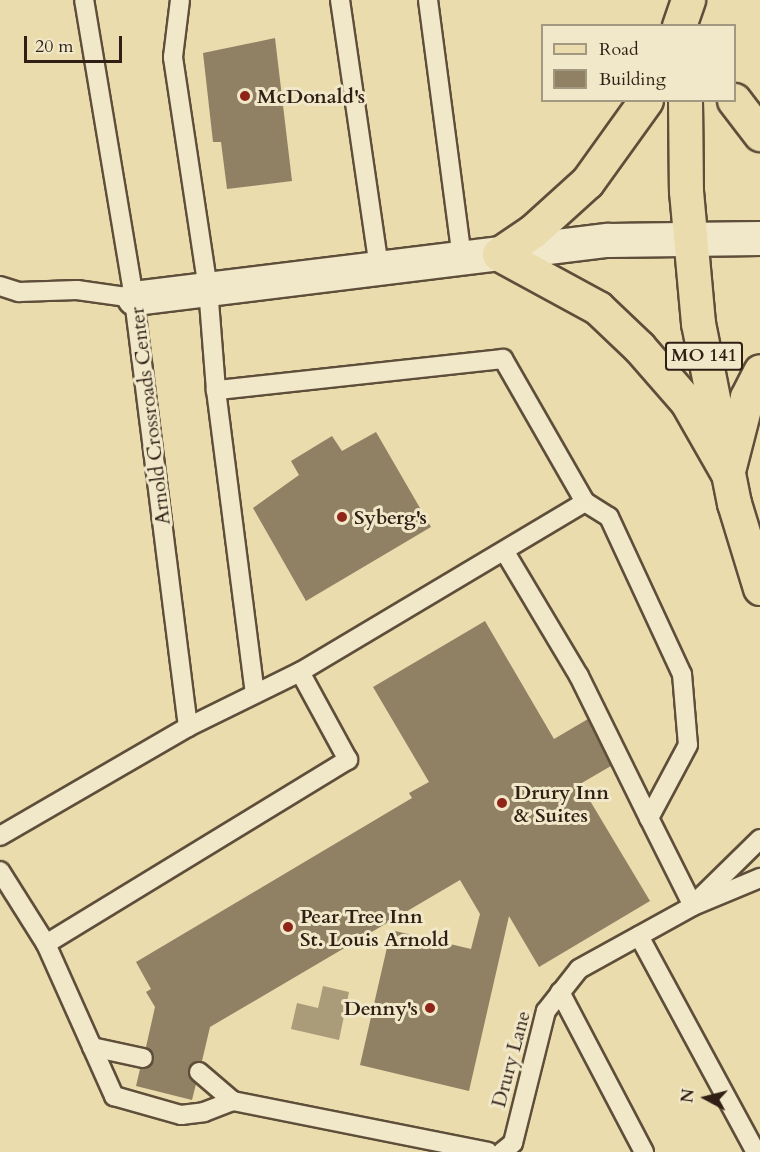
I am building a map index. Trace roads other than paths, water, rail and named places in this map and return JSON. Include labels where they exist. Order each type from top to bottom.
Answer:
[{"type":"main road","points":[[680,24],[689,0]]},
{"type":"main road","points":[[688,24],[689,0]]},
{"type":"main road","points":[[689,0],[697,24]]},
{"type":"main road","points":[[645,102],[587,182],[533,231],[499,254],[598,308],[639,346],[687,402],[728,472]]},
{"type":"main road","name":"MO 141","points":[[685,102],[688,239],[698,323],[728,472],[760,588]]},
{"type":"main road","points":[[736,102],[760,134]]},
{"type":"main road","points":[[728,472],[747,397],[760,371]]},
{"type":"street","name":"Arnold Crossroads Center","points":[[134,298],[608,240],[760,238]]},
{"type":"lane","points":[[0,286],[19,292],[77,290],[134,298],[84,0]]},
{"type":"lane","points":[[180,0],[173,57],[208,289],[216,390],[255,694]]},
{"type":"lane","points":[[340,0],[379,268]]},
{"type":"lane","points":[[428,0],[462,258]]},
{"type":"lane","name":"Arnold Crossroads Center","points":[[134,298],[188,727]]},
{"type":"lane","points":[[216,390],[503,358],[585,502],[609,517],[682,674],[688,744],[649,818]]},
{"type":"lane","points":[[0,836],[188,727],[300,672],[505,552],[585,502]]},
{"type":"lane","points":[[505,552],[579,676],[693,906]]},
{"type":"lane","points":[[46,944],[348,760],[300,672]]},
{"type":"lane","name":"Drury Lane","points":[[693,906],[760,839]]},
{"type":"lane","points":[[0,871],[46,944],[114,1096],[181,1115],[233,1101],[488,1152]]},
{"type":"lane","name":"Drury Lane","points":[[502,1152],[513,1143],[546,1011],[579,969],[693,906],[760,878]]},
{"type":"lane","points":[[639,936],[756,1152]]},
{"type":"lane","points":[[560,992],[644,1152]]},
{"type":"lane","points":[[92,1047],[143,1058]]},
{"type":"lane","points":[[200,1072],[233,1101]]},
{"type":"place","name":"McDonald's","points":[[245,96]]},
{"type":"place","name":"Syberg's","points":[[342,517]]},
{"type":"place","name":"Drury Inn & Suites","points":[[502,803]]},
{"type":"place","name":"Pear Tree Inn St. Louis Arnold","points":[[288,927]]},
{"type":"place","name":"Denny's","points":[[430,1008]]}]
